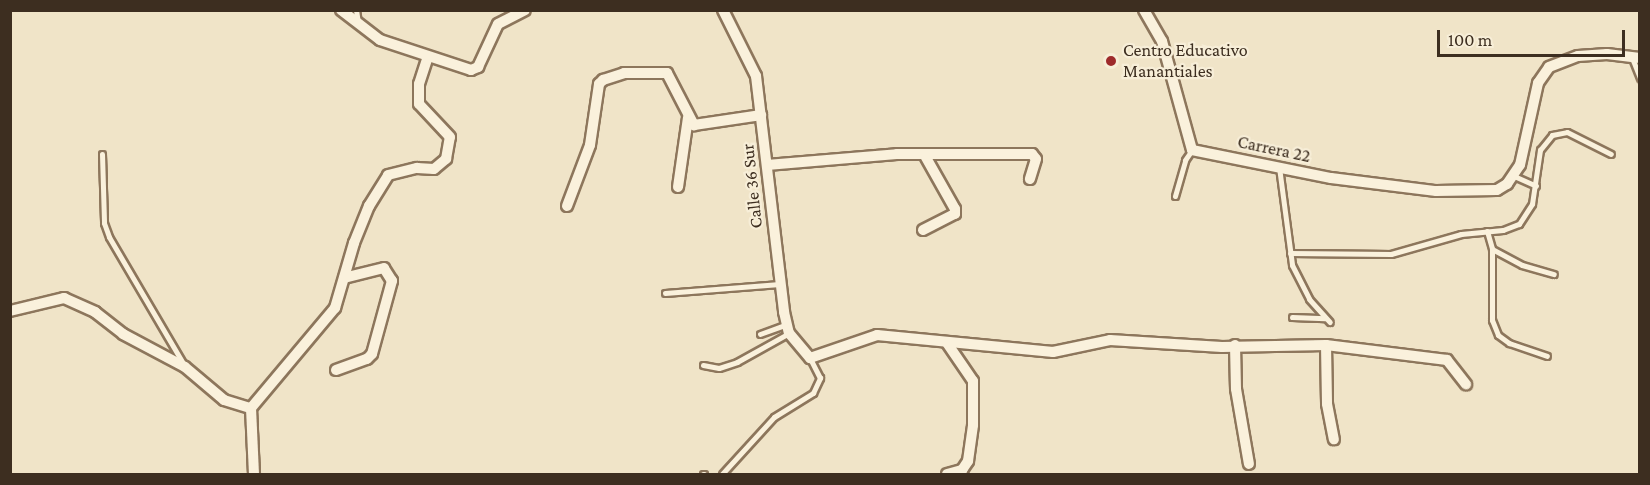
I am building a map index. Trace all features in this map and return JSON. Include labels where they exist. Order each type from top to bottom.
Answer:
[{"type":"street","points":[[341,10],[380,40],[471,70],[478,67],[498,24],[522,11]]},
{"type":"street","name":"Calle 36 Sur","points":[[723,10],[756,76],[780,284],[788,329]]},
{"type":"street","points":[[1144,10],[1162,41],[1192,150]]},
{"type":"street","points":[[254,474],[251,408],[280,370],[326,321],[335,308],[369,206],[388,175],[417,168],[434,169],[446,159],[450,137],[419,104],[419,84],[428,56]]},
{"type":"street","points":[[1514,176],[1532,123],[1538,83],[1549,67],[1578,56],[1635,57]]},
{"type":"street","points":[[567,206],[590,145],[599,84],[603,80],[624,73],[667,73],[672,77],[688,118],[678,187]]},
{"type":"street","points":[[688,118],[699,125],[761,115]]},
{"type":"street","name":"Carrera 22","points":[[1192,150],[1331,178],[1436,190],[1497,190],[1514,176]]},
{"type":"street","points":[[767,165],[924,154],[1032,154],[1036,159],[1030,178]]},
{"type":"street","points":[[923,230],[955,214],[956,208],[924,154]]},
{"type":"street","points":[[336,370],[367,359],[372,354],[392,281],[384,268],[344,278]]},
{"type":"street","points":[[10,311],[64,298],[95,312],[123,333],[185,367],[224,400],[251,408]]},
{"type":"street","points":[[788,329],[810,358],[877,335],[1053,352],[1110,340],[1235,345],[1326,345],[1447,360],[1466,384]]},
{"type":"street","points":[[947,474],[962,470],[968,461],[973,425],[973,381],[948,343]]},
{"type":"street","points":[[1235,345],[1236,388],[1249,464]]},
{"type":"street","points":[[1326,345],[1327,404],[1334,439]]},
{"type":"lane","points":[[356,11],[359,24]]},
{"type":"lane","points":[[1635,57],[1640,78]]},
{"type":"lane","points":[[1290,253],[1391,254],[1461,234],[1519,224],[1532,204],[1540,150],[1557,132],[1568,132],[1611,154]]},
{"type":"lane","points":[[1175,196],[1185,160],[1192,150]]},
{"type":"lane","points":[[102,154],[104,223],[109,237],[185,367]]},
{"type":"lane","points":[[1278,166],[1292,266],[1309,299],[1328,320],[1292,317]]},
{"type":"lane","points":[[1514,176],[1536,186]]},
{"type":"lane","points":[[1487,231],[1492,249],[1492,320],[1498,335],[1509,344],[1547,356]]},
{"type":"lane","points":[[1492,249],[1522,265],[1554,274]]},
{"type":"lane","points":[[664,293],[780,284]]},
{"type":"lane","points":[[760,334],[788,329]]},
{"type":"lane","points":[[704,365],[719,368],[737,362],[788,329]]},
{"type":"lane","points":[[722,474],[774,417],[813,393],[819,378],[810,358]]},
{"type":"place","name":"Centro Educativo Manantiales","points":[[1111,61]]}]
